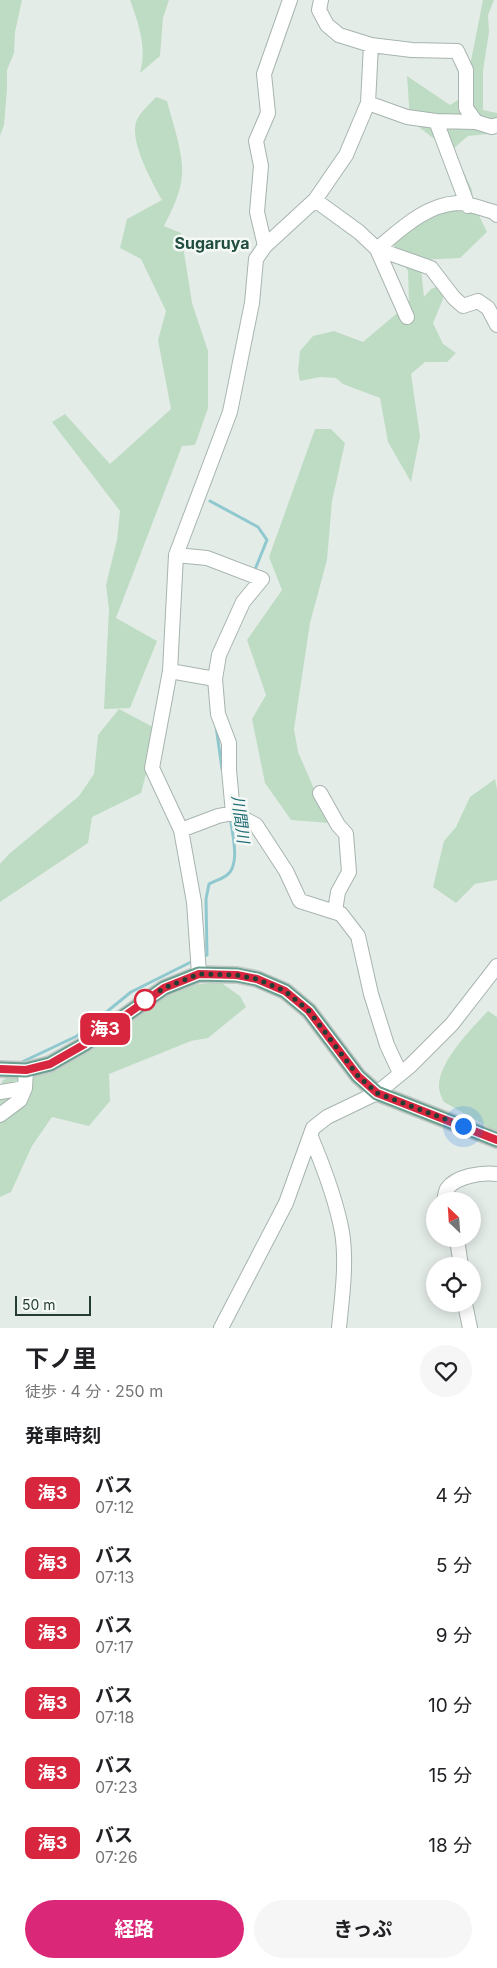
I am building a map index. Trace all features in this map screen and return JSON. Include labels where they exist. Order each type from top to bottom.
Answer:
[{"type":"main road","points":[[0,1069],[26,1070],[50,1064],[85,1044],[164,988],[199,974],[237,975],[257,979],[285,991],[309,1011],[358,1076],[377,1093],[497,1140]]},
{"type":"street","points":[[265,246],[257,212],[261,166],[256,141],[268,113],[264,74],[290,0]]},
{"type":"street","points":[[321,0],[319,10],[327,24],[338,35],[371,45],[412,50],[457,51],[466,70],[466,108],[476,122]]},
{"type":"street","points":[[199,974],[194,902],[181,830],[152,768],[170,671],[176,555],[230,412],[252,303],[256,259],[265,246],[315,200],[346,155],[368,103],[371,45]]},
{"type":"street","points":[[368,103],[407,117],[436,121],[476,122],[495,128]]},
{"type":"street","points":[[436,121],[468,206]]},
{"type":"street","points":[[315,200],[359,232],[377,249],[407,317]]},
{"type":"street","points":[[377,249],[419,216],[437,208],[457,203],[494,212],[497,215]]},
{"type":"street","points":[[377,249],[431,268],[454,298],[463,306],[478,301],[488,308],[497,325]]},
{"type":"street","points":[[176,555],[207,558],[262,579],[243,602],[219,655],[215,679],[218,714],[229,743],[229,770],[233,813]]},
{"type":"street","points":[[170,671],[215,679]]},
{"type":"street","points":[[320,794],[338,825],[346,834],[349,872],[338,892],[335,911]]},
{"type":"street","points":[[181,830],[218,816],[233,813],[256,825],[286,871],[300,901],[341,914],[358,936],[379,1020],[387,1045],[400,1073]]},
{"type":"street","points":[[221,1328],[286,1203],[313,1128],[327,1117],[377,1093],[410,1066],[452,1024],[497,966]]},
{"type":"street","points":[[0,1115],[20,1100],[25,1088],[26,1070]]},
{"type":"street","points":[[0,1092],[25,1088]]},
{"type":"street","points":[[311,1137],[328,1175],[342,1233],[344,1267],[339,1328]]},
{"type":"street","points":[[446,1192],[452,1184],[470,1176],[497,1174]]},
{"type":"street","points":[[467,1312],[470,1328]]},
{"type":"green space","points":[[0,0],[22,0],[15,32],[14,53],[7,70],[4,125],[0,136]]},
{"type":"green space","points":[[130,0],[169,0],[163,18],[160,56],[140,73],[143,54],[142,45],[139,27]]},
{"type":"green space","points":[[483,0],[494,0],[488,15],[489,32],[483,71],[483,110],[497,113],[497,133],[468,136],[453,149],[472,190],[473,203],[487,232],[460,258],[420,260],[424,297],[431,289],[443,284],[443,299],[433,323],[443,344],[456,353],[447,362],[425,362],[411,374],[420,436],[411,482],[388,442],[380,398],[343,384],[336,378],[320,377],[300,381],[298,371],[300,351],[313,336],[334,331],[363,342],[409,303],[408,271],[392,242],[461,198],[447,149],[410,120],[407,76],[450,105],[464,96]]},
{"type":"green space","points":[[156,97],[167,101],[181,157],[182,174],[180,188],[164,226],[181,233],[192,303],[208,351],[208,408],[195,445],[182,446],[116,618],[157,641],[130,708],[104,709],[109,609],[106,585],[117,540],[120,511],[52,422],[65,414],[110,464],[171,409],[158,340],[166,311],[141,259],[120,248],[127,219],[162,200],[143,162],[136,141],[135,131],[139,115]]},
{"type":"green space","points":[[315,429],[331,429],[345,443],[332,501],[327,560],[310,623],[294,729],[298,752],[329,823],[291,820],[265,783],[252,719],[266,695],[247,640],[282,590],[269,557]]},
{"type":"green space","points":[[119,709],[153,727],[147,770],[141,793],[92,817],[88,843],[0,902],[0,864],[9,854],[79,796],[94,774],[98,735]]},
{"type":"green space","points":[[495,779],[497,789],[497,880],[475,884],[456,903],[433,887],[444,841],[456,827],[470,797]]},
{"type":"green space","points":[[220,982],[240,996],[246,1007],[208,1038],[191,1041],[109,1074],[110,1101],[89,1126],[52,1117],[32,1146],[11,1192],[0,1197],[0,1087],[3,1080],[181,986]]},
{"type":"green space","points":[[488,1011],[497,1017],[497,1132],[444,1102],[439,1089],[440,1077],[450,1056]]},
{"type":"waterway","name":"川間川","points":[[210,501],[258,527],[267,540],[254,572]]},
{"type":"waterway","name":"川間川","points":[[216,726],[222,769]]},
{"type":"waterway","name":"川間川","points":[[201,958],[207,955],[206,899],[209,884],[227,875],[234,864],[235,848],[230,817]]},
{"type":"waterway","name":"川間川","points":[[22,1062],[77,1036],[131,992],[193,961]]},
{"type":"bus line","name":"海3","points":[[0,1069],[26,1070],[50,1064],[85,1044],[164,988],[199,974],[237,975],[257,979],[285,991],[309,1011],[358,1076],[377,1093],[497,1140]]},
{"type":"district","name":"Sugaruya","points":[[212,243]]},
{"type":"route","points":[[145,1000],[164,988],[199,974],[237,975],[257,979],[285,991],[309,1011],[358,1076],[377,1093],[463,1126]]}]
